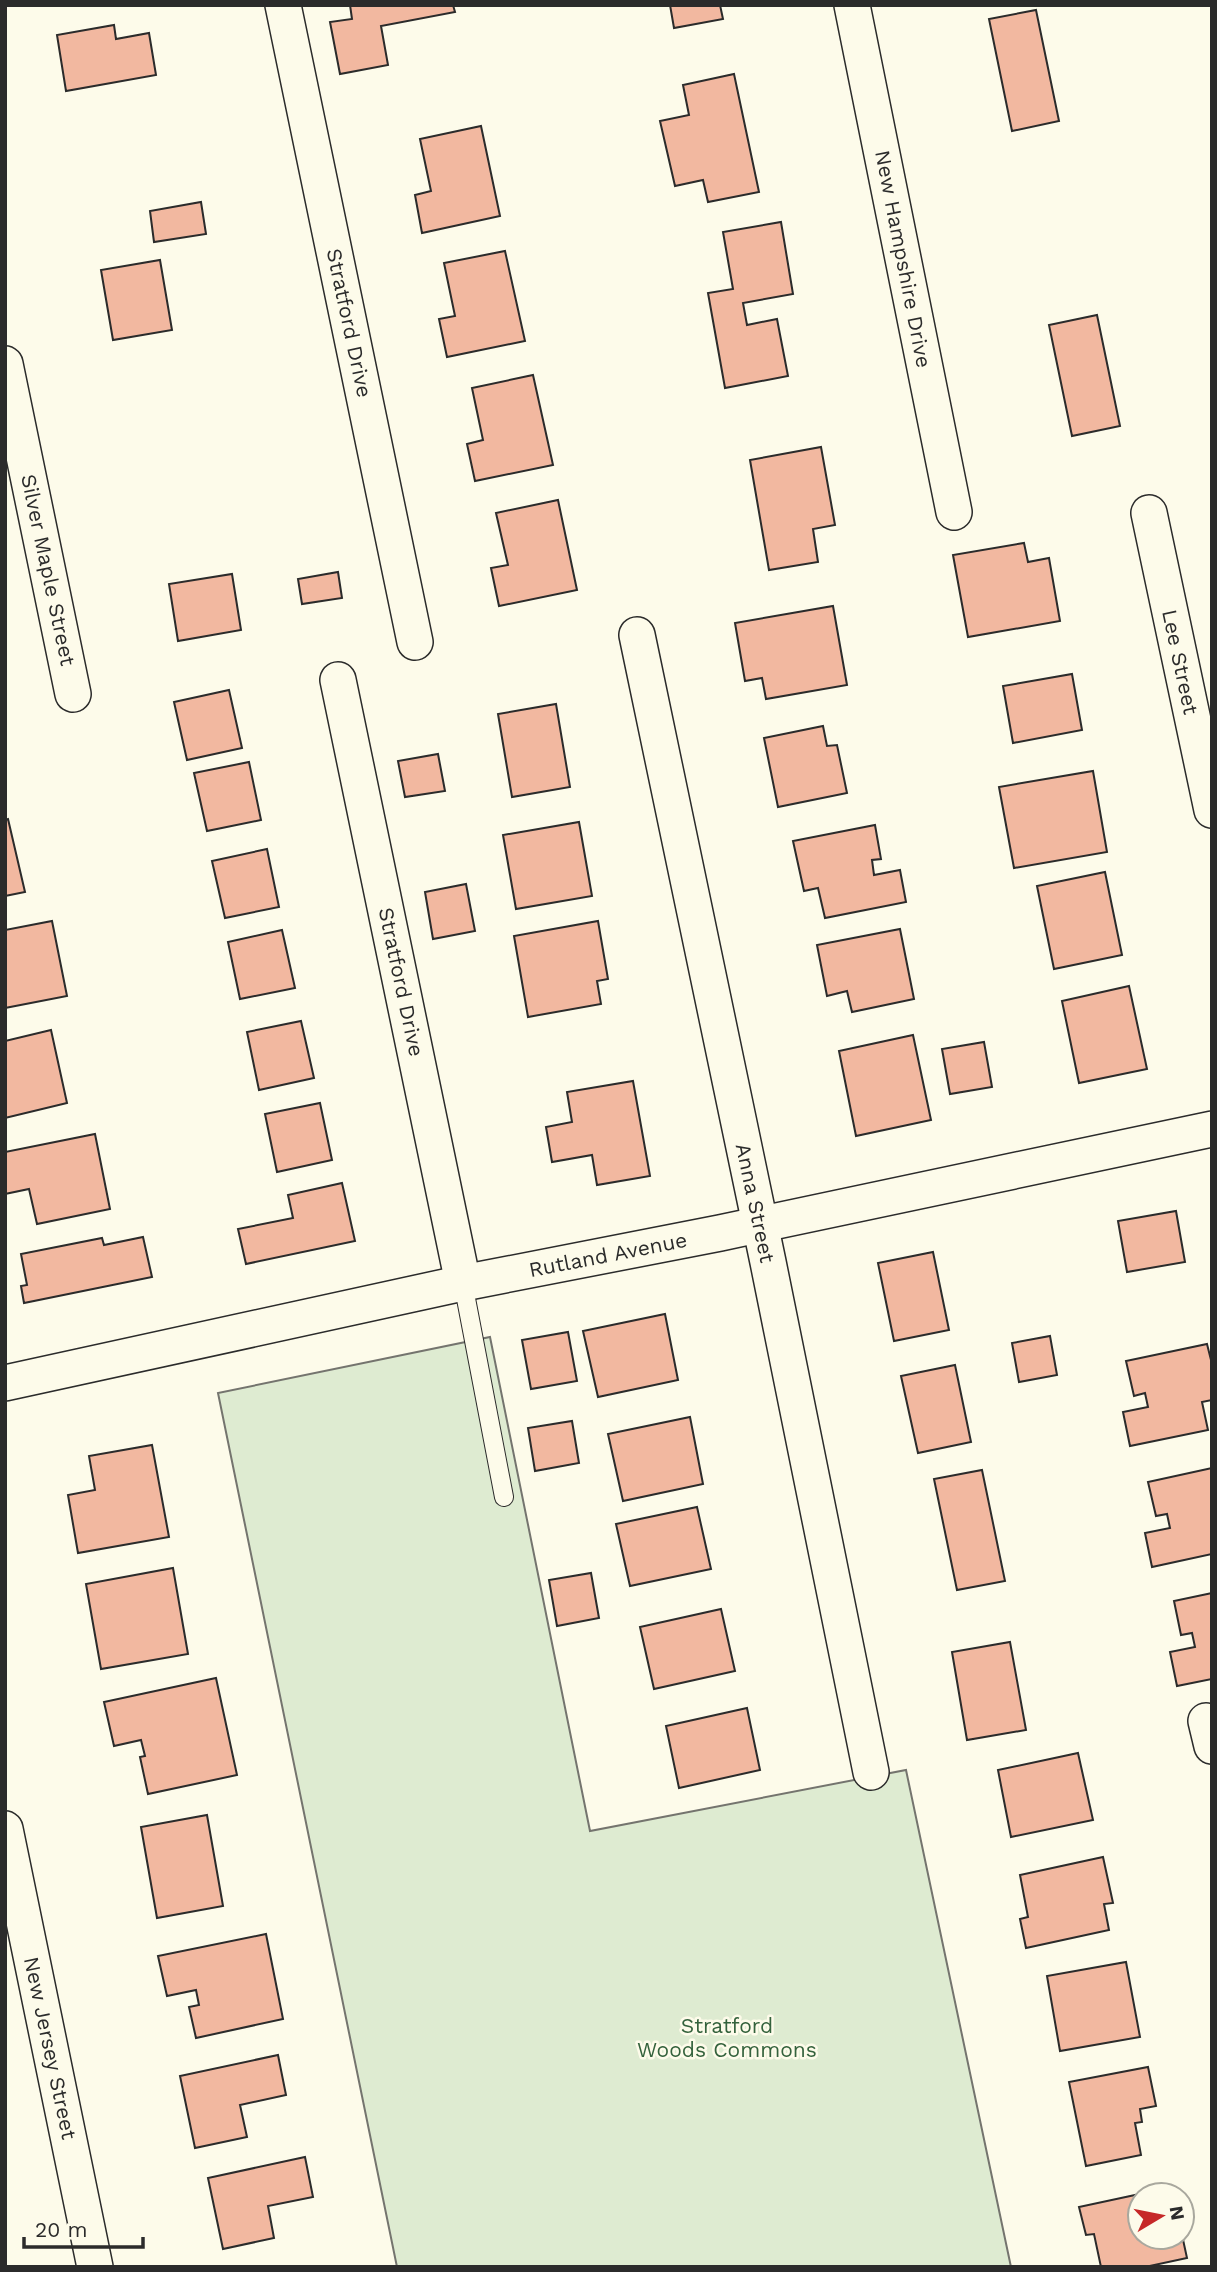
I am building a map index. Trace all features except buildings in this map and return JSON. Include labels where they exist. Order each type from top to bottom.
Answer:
[{"type":"street","name":"Stratford Drive","points":[[282,5],[415,642]]},
{"type":"street","name":"New Hampshire Drive","points":[[852,5],[954,512]]},
{"type":"street","name":"Silver Maple Street","points":[[5,364],[73,694]]},
{"type":"street","name":"Lee Street","points":[[1149,513],[1212,810]]},
{"type":"street","name":"Anna Street","points":[[637,635],[871,1772]]},
{"type":"street","name":"Stratford Drive","points":[[338,680],[463,1283]]},
{"type":"street","name":"Rutland Avenue","points":[[5,1383],[463,1283],[1212,1129]]},
{"type":"street","name":"New Jersey Street","points":[[5,1829],[95,2267]]},
{"type":"lane","points":[[463,1283],[504,1497]]},
{"type":"green space","name":"Stratford Woods Commons","points":[[490,1337],[590,1831],[906,1770],[1011,2267],[397,2267],[218,1393]]}]
